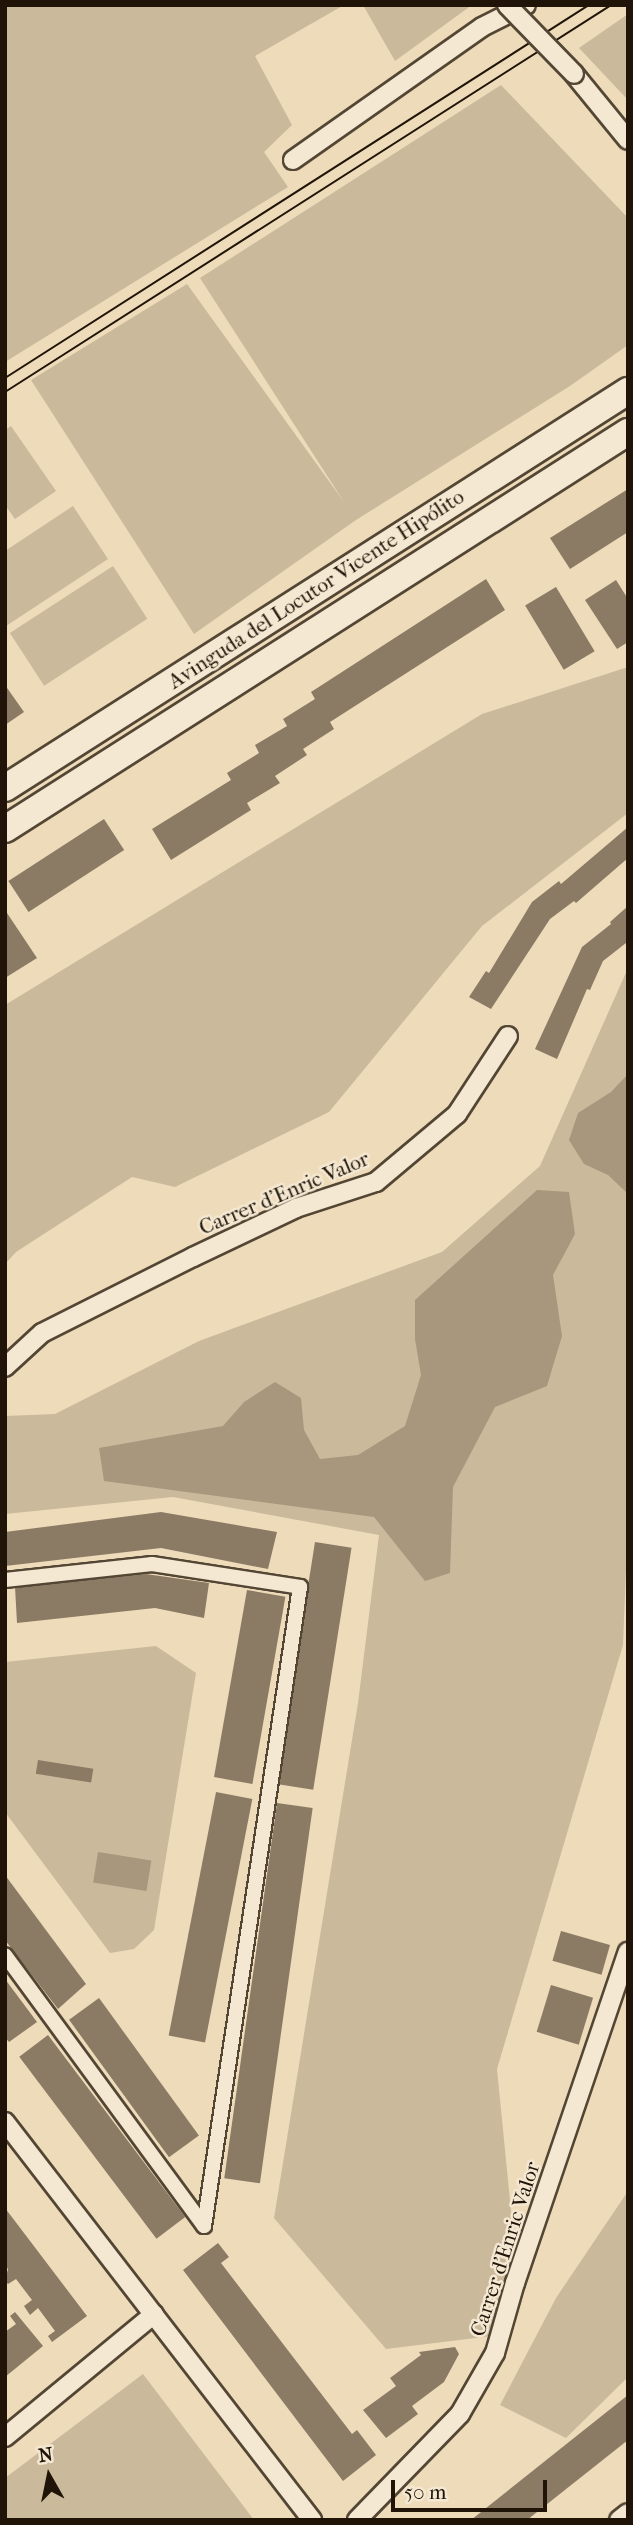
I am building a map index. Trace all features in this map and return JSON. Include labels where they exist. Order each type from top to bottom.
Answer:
[{"type":"main road","name":"Avinguda del Locutor Vicente Hipólito","points":[[5,788],[628,391]]},
{"type":"main road","name":"Avinguda del Locutor Vicente Hipólito","points":[[5,829],[628,432]]},
{"type":"street","points":[[507,5],[628,128]]},
{"type":"street","points":[[293,160],[482,27],[526,5]]},
{"type":"street","points":[[573,74],[628,140]]},
{"type":"street","name":"Carrer d'Enric Valor","points":[[5,1367],[41,1332],[296,1208],[376,1182],[457,1114],[508,1036]]},
{"type":"street","points":[[5,1580],[152,1564],[300,1587],[204,2226],[5,1955]]},
{"type":"street","name":"Carrer d'Enric Valor","points":[[357,2520],[460,2414],[495,2353],[515,2283],[628,1952]]},
{"type":"street","points":[[5,2122],[312,2520]]},
{"type":"street","points":[[5,2437],[154,2314]]},
{"type":"street","points":[[619,2520],[628,2513]]},
{"type":"shaded area","points":[[5,5],[344,5],[255,56],[292,125],[264,152],[288,187],[5,362]]},
{"type":"shaded area","points":[[363,5],[472,5],[395,61]]},
{"type":"shaded area","points":[[628,14],[628,100],[579,48]]},
{"type":"shaded area","points":[[501,85],[628,218],[628,345],[570,386],[356,520],[194,634],[31,380],[187,284],[344,502],[200,278]]},
{"type":"shaded area","points":[[11,426],[56,491],[15,519],[5,505],[5,430]]},
{"type":"shaded area","points":[[73,506],[108,559],[6,626],[5,551]]},
{"type":"shaded area","points":[[113,566],[147,619],[44,686],[10,633]]},
{"type":"shaded area","points":[[628,667],[628,813],[482,926],[329,1112],[175,1187],[132,1177],[16,1252],[5,1264],[5,1005],[482,714]]},
{"type":"shaded area","points":[[628,968],[628,1519],[623,1645],[497,2069],[514,2241],[492,2336],[386,2349],[274,2218],[358,1703],[379,1535],[173,1497],[5,1514],[5,1416],[55,1414],[199,1341],[442,1252],[540,1166]]},
{"type":"shaded area","points":[[628,1074],[628,1228],[626,1192],[608,1175],[584,1164],[569,1140],[578,1113],[611,1092]]},
{"type":"shaded area","points":[[537,1190],[569,1192],[575,1234],[553,1275],[562,1336],[547,1386],[495,1407],[453,1487],[450,1573],[425,1581],[374,1517],[104,1481],[99,1448],[223,1426],[244,1402],[275,1382],[301,1398],[304,1430],[320,1459],[358,1455],[405,1426],[421,1375],[415,1339],[415,1300]]},
{"type":"shaded area","points":[[156,1646],[196,1673],[154,1930],[134,1949],[110,1953],[5,1812],[5,1662]]},
{"type":"shaded area","points":[[98,1852],[151,1860],[146,1891],[93,1883]]},
{"type":"shaded area","points":[[628,2191],[628,2377],[566,2438],[500,2405],[556,2298]]},
{"type":"shaded area","points":[[143,2374],[254,2520],[5,2520],[5,2478]]},
{"type":"building","points":[[628,489],[628,532],[570,569],[550,538]]},
{"type":"building","points":[[486,579],[505,610],[330,722],[334,729],[303,749],[307,755],[275,776],[280,783],[247,803],[251,810],[171,860],[152,829],[231,780],[227,773],[259,753],[255,745],[287,726],[283,719],[315,699],[311,692]]},
{"type":"building","points":[[616,580],[628,599],[628,642],[617,649],[585,600]]},
{"type":"building","points":[[556,587],[595,651],[564,670],[525,606]]},
{"type":"building","points":[[5,685],[24,712],[5,725]]},
{"type":"building","points":[[104,819],[124,850],[29,912],[8,881]]},
{"type":"building","points":[[628,827],[628,858],[576,903],[574,901],[550,919],[491,1009],[469,997],[486,971],[489,973],[532,902],[559,881],[561,884]]},
{"type":"building","points":[[628,906],[626,943],[603,961],[590,990],[587,989],[557,1059],[535,1049],[582,947],[611,924],[610,922]]},
{"type":"building","points":[[5,910],[37,958],[5,978]]},
{"type":"building","points":[[161,1512],[277,1532],[268,1569],[161,1548],[5,1566],[5,1532]]},
{"type":"building","points":[[315,1542],[352,1548],[313,1790],[277,1784]]},
{"type":"building","points":[[146,1574],[209,1583],[204,1618],[155,1608],[17,1623],[15,1587]]},
{"type":"building","points":[[247,1590],[285,1597],[252,1784],[214,1777]]},
{"type":"building","points":[[38,1760],[93,1769],[91,1783],[36,1774]]},
{"type":"building","points":[[216,1792],[252,1799],[205,2043],[169,2035]]},
{"type":"building","points":[[277,1803],[313,1808],[260,2183],[224,2178]]},
{"type":"building","points":[[5,1875],[86,1984],[58,2009],[5,1940]]},
{"type":"building","points":[[561,1931],[610,1945],[601,1975],[552,1961]]},
{"type":"building","points":[[5,1979],[37,2022],[9,2042],[5,2037]]},
{"type":"building","points":[[551,1985],[593,1998],[579,2045],[537,2032]]},
{"type":"building","points":[[99,1998],[199,2136],[169,2157],[69,2020]]},
{"type":"building","points":[[48,2035],[185,2217],[156,2239],[19,2057]]},
{"type":"building","points":[[5,2208],[87,2316],[52,2342],[48,2336],[55,2331],[38,2308],[30,2315],[24,2306],[32,2300],[16,2279],[8,2284],[5,2281],[8,2269],[5,2265]]},
{"type":"building","points":[[218,2243],[229,2257],[221,2263],[352,2434],[357,2430],[376,2455],[343,2481],[183,2270]]},
{"type":"building","points":[[15,2312],[43,2346],[5,2377],[5,2332],[16,2324],[10,2316]]},
{"type":"building","points":[[455,2347],[459,2354],[444,2382],[412,2406],[418,2414],[386,2438],[363,2410],[396,2386],[390,2378],[421,2355],[419,2352]]},
{"type":"building","points":[[628,2395],[628,2440],[527,2520],[471,2520]]},
{"type":"tram line","points":[[5,378],[589,5]]},
{"type":"tram line","points":[[5,392],[611,5]]}]
